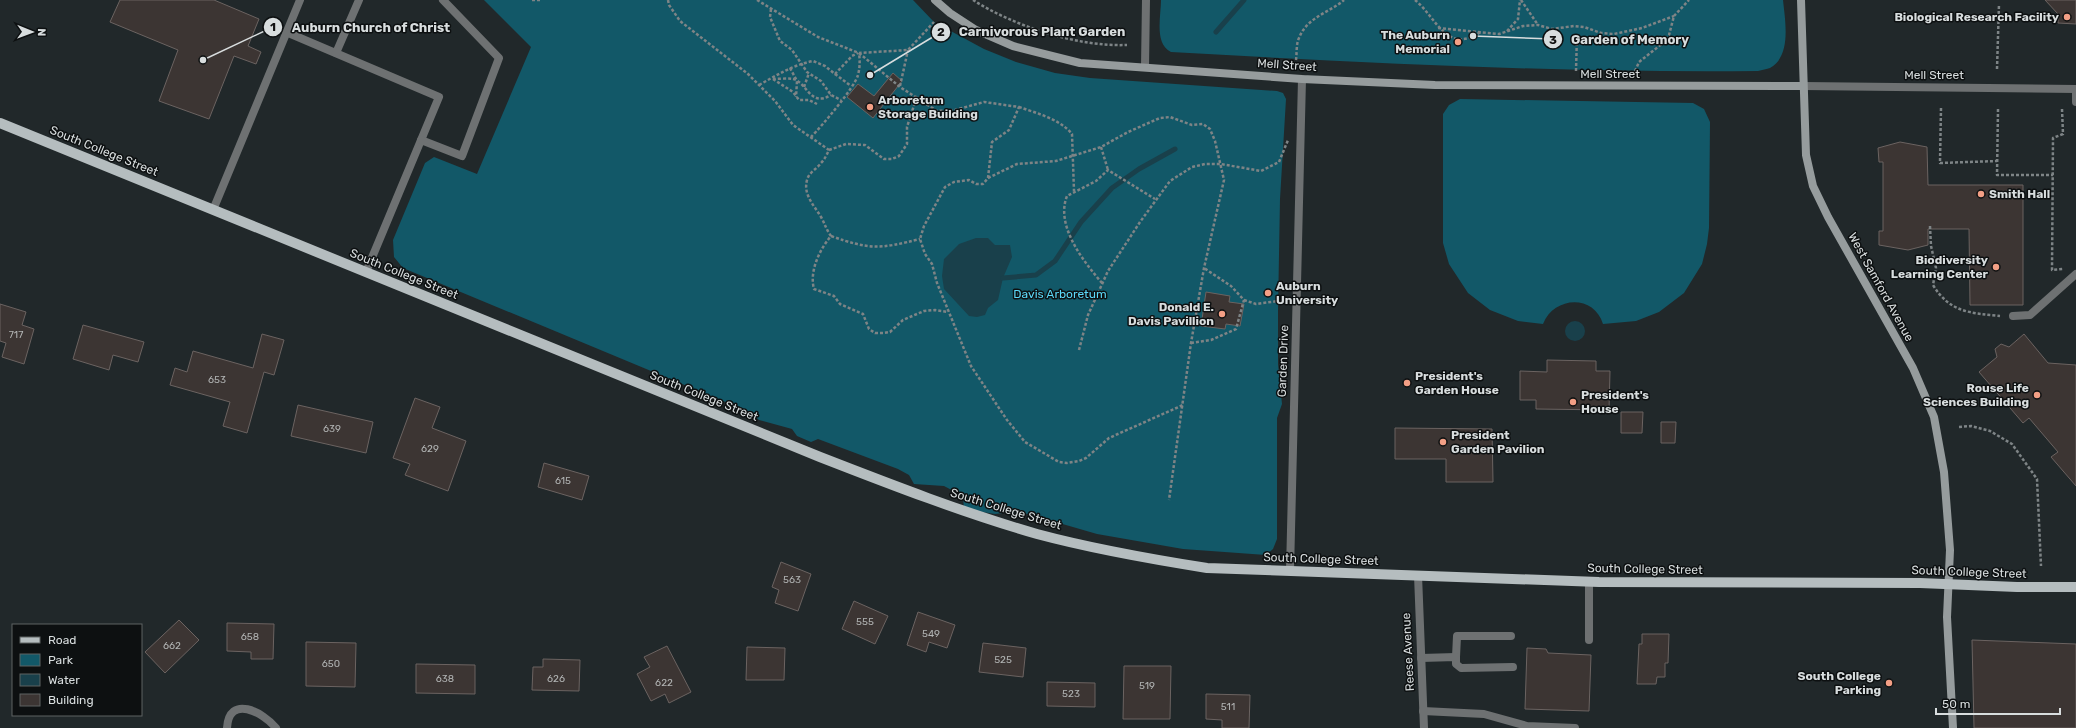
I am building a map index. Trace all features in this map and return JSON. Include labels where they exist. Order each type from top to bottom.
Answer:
[{"type":"main road","name":"South College Street","points":[[0,123],[820,457],[943,503],[1038,534],[1150,559],[1207,568],[1589,581],[1949,584],[2017,587],[2076,587]]},
{"type":"street","points":[[213,210],[300,0]]},
{"type":"street","points":[[336,54],[359,0]]},
{"type":"street","points":[[422,140],[462,156],[499,58],[443,0]]},
{"type":"street","name":"Mell Street","points":[[935,0],[950,13],[976,30],[1013,46],[1080,62],[1302,79],[1436,86],[2076,88]]},
{"type":"street","points":[[1145,67],[1146,0]]},
{"type":"street","name":"West Samford Avenue","points":[[1801,0],[1806,155],[1813,186],[1828,217],[1913,368],[1934,418],[1944,479],[1950,550],[1947,617],[1953,728]]},
{"type":"street","points":[[286,32],[439,97],[366,272]]},
{"type":"street","name":"Garden Drive","points":[[1290,571],[1302,79]]},
{"type":"street","points":[[2076,88],[2076,102]]},
{"type":"street","points":[[2013,316],[2030,315],[2076,274]]},
{"type":"street","name":"Reese Avenue","points":[[1418,575],[1418,608],[1424,728]]},
{"type":"street","points":[[1589,581],[1589,640]]},
{"type":"street","points":[[1511,636],[1457,636],[1456,664],[1461,668],[1513,667]]},
{"type":"street","points":[[1421,658],[1456,657]]},
{"type":"street","points":[[227,728],[227,721],[234,711],[244,708],[258,712],[268,719],[276,728]]},
{"type":"street","points":[[1424,711],[1484,714],[1528,726],[1575,728]]},
{"type":"path","points":[[532,0],[542,0]]},
{"type":"path","points":[[668,0],[669,5],[680,21],[759,85],[775,101],[793,125],[829,150]]},
{"type":"path","points":[[757,0],[818,36],[858,53],[900,87],[917,96],[937,111],[955,110],[984,102],[1019,107],[1067,128],[1073,140],[1072,157],[1074,191]]},
{"type":"path","points":[[973,0],[988,9],[1031,29],[1088,42],[1127,45]]},
{"type":"path","points":[[1296,60],[1299,38],[1306,27],[1315,18],[1344,0]]},
{"type":"path","points":[[1415,0],[1438,28],[1450,37],[1463,40],[1471,38],[1483,31]]},
{"type":"path","points":[[1521,0],[1538,25]]},
{"type":"path","points":[[1507,31],[1518,19],[1521,0]]},
{"type":"path","points":[[1438,28],[1483,31],[1499,34],[1523,26],[1538,25],[1552,29],[1584,27],[1601,33],[1614,34],[1642,28],[1674,16],[1689,0]]},
{"type":"path","points":[[1996,69],[1999,4]]},
{"type":"path","points":[[771,9],[770,17],[780,41],[792,50],[809,73],[821,81],[831,95],[842,100]]},
{"type":"path","points":[[1635,71],[1639,62],[1663,43],[1669,35],[1674,16]]},
{"type":"path","points":[[900,87],[908,50],[934,22]]},
{"type":"path","points":[[1576,71],[1577,34]]},
{"type":"path","points":[[835,74],[852,56],[858,53],[908,50]]},
{"type":"path","points":[[811,138],[842,100],[858,77],[860,64],[858,53]]},
{"type":"path","points":[[759,85],[773,79],[790,68],[813,61],[825,66],[851,86]]},
{"type":"path","points":[[790,68],[797,81],[815,97],[826,98],[831,95]]},
{"type":"path","points":[[804,88],[809,73]]},
{"type":"path","points":[[773,79],[793,79],[797,81]]},
{"type":"path","points":[[773,79],[793,92],[799,100],[809,100],[818,104]]},
{"type":"path","points":[[796,97],[797,81]]},
{"type":"path","points":[[917,96],[907,128],[907,144],[899,156],[892,159],[884,159],[865,145],[846,144],[829,150],[821,164],[812,172],[807,180],[807,191],[811,203],[822,218],[825,228],[831,236],[866,247],[880,248],[920,239]]},
{"type":"path","points":[[988,178],[992,142],[1009,130],[1019,107]]},
{"type":"path","points":[[1941,108],[1940,162],[1997,161]]},
{"type":"path","points":[[1998,109],[1997,175],[2053,175]]},
{"type":"path","points":[[2062,109],[2063,134],[2053,138],[2052,270],[2068,269]]},
{"type":"path","points":[[1169,500],[1183,405],[1191,344],[1204,268],[1224,180],[1221,164],[1210,129],[1203,124],[1192,126],[1170,117],[1160,118],[1128,132],[1102,147],[1072,157],[1036,164],[1017,164],[988,178],[983,184],[976,184],[969,180],[954,182],[945,187],[924,226],[920,239],[925,254],[932,264],[949,312],[971,366],[1007,420],[1025,442],[1059,462],[1079,462],[1086,458],[1108,438],[1183,405]]},
{"type":"path","points":[[1079,350],[1088,315],[1102,283],[1155,199],[1170,181],[1192,167],[1205,164],[1221,164],[1261,171],[1279,162],[1290,135]]},
{"type":"path","points":[[1102,147],[1108,170],[1155,199]]},
{"type":"path","points":[[1102,283],[1078,250],[1069,231],[1064,215],[1064,201],[1067,196],[1074,191],[1096,181],[1108,170]]},
{"type":"path","points":[[1930,226],[1931,246],[1936,268],[1933,285],[1940,296],[1966,313],[2000,316]]},
{"type":"path","points":[[831,236],[818,258],[814,273],[814,289],[834,296],[840,304],[863,314],[869,330],[875,333],[890,332],[903,320],[924,311],[935,310],[949,312]]},
{"type":"path","points":[[1204,268],[1231,286],[1244,300],[1256,304],[1278,301]]},
{"type":"path","points":[[1191,344],[1211,340],[1236,329],[1244,300]]},
{"type":"path","points":[[1960,426],[1971,426],[1990,431],[2012,444],[2037,479],[2041,566]]},
{"type":"green space","name":"Davis Arboretum","points":[[484,0],[913,0],[934,22],[984,49],[1016,62],[1055,73],[1090,78],[1277,91],[1283,93],[1286,99],[1280,199],[1278,311],[1278,364],[1282,404],[1277,418],[1277,539],[1273,549],[1266,555],[1183,549],[1097,534],[1028,514],[1011,512],[995,514],[964,509],[963,496],[944,486],[914,484],[909,475],[898,469],[818,439],[811,442],[797,436],[792,429],[759,420],[752,413],[403,268],[394,257],[393,240],[425,163],[434,157],[477,174],[531,47]]},
{"type":"green space","points":[[1161,0],[1783,0],[1786,37],[1782,55],[1777,62],[1770,68],[1758,71],[1538,69],[1171,52],[1162,43],[1160,36]]},
{"type":"green space","points":[[1460,99],[1693,103],[1704,109],[1710,122],[1709,228],[1702,264],[1684,293],[1659,312],[1636,321],[1603,324],[1598,314],[1591,307],[1583,303],[1574,302],[1564,304],[1556,308],[1548,315],[1543,324],[1518,321],[1490,310],[1468,293],[1449,264],[1443,243],[1443,114],[1449,105]]},
{"type":"water","points":[[976,238],[988,238],[995,245],[1010,245],[1012,257],[1003,278],[998,300],[988,308],[985,315],[977,317],[969,316],[944,289],[942,276],[944,259],[959,244]]},
{"type":"water","points":[[1575,321],[1582,324],[1585,331],[1582,338],[1575,341],[1568,338],[1565,331],[1568,324]]},
{"type":"building","points":[[120,0],[214,0],[259,19],[248,46],[261,52],[256,64],[234,56],[209,119],[159,101],[178,50],[110,22]]},
{"type":"building","name":"Biological Research Facility","points":[[2045,0],[2076,0],[2076,24],[2058,23],[2058,14]]},
{"type":"building","name":"Arboretum Storage Building","points":[[893,73],[902,81],[873,118],[847,97],[858,84],[874,96]]},
{"type":"building","name":"Smith Hall","points":[[1900,142],[1927,147],[1928,185],[2023,185],[2023,305],[1970,305],[1969,229],[1928,229],[1928,245],[1908,250],[1879,245],[1879,231],[1883,231],[1883,162],[1879,162],[1878,148]]},
{"type":"building","name":"Donald E. Davis Pavillion","points":[[1206,292],[1230,296],[1229,302],[1244,304],[1240,326],[1226,324],[1225,329],[1201,326]]},
{"type":"building","points":[[0,304],[26,312],[22,325],[34,329],[24,364],[2,357],[6,343],[0,341]]},
{"type":"building","points":[[83,325],[144,342],[138,362],[113,355],[109,370],[73,359]]},
{"type":"building","points":[[262,334],[284,340],[274,375],[264,372],[247,433],[223,426],[230,402],[170,385],[175,368],[187,372],[193,351],[253,368]]},
{"type":"building","name":"Rouse Life Sciences Building","points":[[2024,334],[2048,363],[2076,365],[2076,486],[2051,457],[2058,452],[2029,418],[2023,423],[1979,372],[1997,357],[1995,349],[2001,344],[2009,347]]},
{"type":"building","name":"President's House","points":[[1547,360],[1596,361],[1596,371],[1610,371],[1609,410],[1536,409],[1536,400],[1520,400],[1520,371],[1547,372]]},
{"type":"building","points":[[415,398],[440,407],[432,428],[466,441],[448,491],[405,475],[410,464],[393,458]]},
{"type":"building","points":[[298,405],[373,422],[366,453],[291,436]]},
{"type":"building","points":[[1621,412],[1643,412],[1642,433],[1621,433]]},
{"type":"building","points":[[1661,422],[1676,422],[1675,443],[1661,443]]},
{"type":"building","name":"President Garden Pavilion","points":[[1395,428],[1492,429],[1493,482],[1446,482],[1446,459],[1395,459]]},
{"type":"building","points":[[544,463],[589,476],[582,500],[538,487]]},
{"type":"building","points":[[781,562],[811,574],[798,611],[775,603],[779,590],[772,587]]},
{"type":"building","points":[[854,601],[888,616],[875,644],[842,629]]},
{"type":"building","points":[[918,612],[955,625],[947,648],[929,642],[926,652],[907,645]]},
{"type":"building","points":[[179,620],[199,640],[165,673],[145,652]]},
{"type":"building","points":[[227,623],[274,624],[273,659],[251,659],[251,652],[227,651]]},
{"type":"building","points":[[1642,634],[1669,634],[1668,663],[1665,663],[1665,677],[1657,677],[1656,684],[1637,684],[1639,644],[1642,644]]},
{"type":"building","points":[[1972,640],[2076,644],[2076,728],[1974,728]]},
{"type":"building","points":[[306,642],[356,643],[355,687],[306,686]]},
{"type":"building","points":[[983,643],[1026,648],[1023,677],[979,672]]},
{"type":"building","points":[[667,646],[691,692],[669,703],[665,694],[651,701],[637,674],[650,667],[644,657]]},
{"type":"building","points":[[747,647],[785,648],[784,680],[746,680]]},
{"type":"building","points":[[1527,648],[1546,649],[1548,653],[1591,655],[1589,711],[1525,709]]},
{"type":"building","points":[[543,659],[580,660],[579,691],[532,690],[533,667],[543,667]]},
{"type":"building","points":[[416,664],[475,665],[475,694],[416,693]]},
{"type":"building","points":[[1124,666],[1171,666],[1170,719],[1123,719]]},
{"type":"building","points":[[1047,682],[1095,683],[1095,707],[1047,706]]},
{"type":"building","points":[[1206,694],[1250,695],[1249,728],[1222,728],[1222,720],[1206,719]]},
{"type":"waterway","points":[[1216,32],[1244,0]]},
{"type":"waterway","points":[[1003,278],[1036,275],[1055,261],[1081,222],[1112,188],[1139,169],[1175,149]]},
{"type":"place","name":"Biological Research Facility","points":[[2067,17]]},
{"type":"place","name":"Garden of Memory","points":[[1473,36]]},
{"type":"place","name":"The Auburn Memorial","points":[[1458,42]]},
{"type":"place","name":"Auburn Church of Christ","points":[[203,60]]},
{"type":"place","name":"Carnivorous Plant Garden","points":[[870,75]]},
{"type":"place","name":"Arboretum Storage Building","points":[[870,107]]},
{"type":"place","name":"Smith Hall","points":[[1981,194]]},
{"type":"place","name":"Biodiversity Learning Center","points":[[1996,267]]},
{"type":"place","name":"Auburn University","points":[[1268,293]]},
{"type":"place","name":"Donald E. Davis Pavillion","points":[[1222,314]]},
{"type":"place","name":"President's Garden House","points":[[1407,383]]},
{"type":"place","name":"Rouse Life Sciences Building","points":[[2037,395]]},
{"type":"place","name":"President's House","points":[[1573,402]]},
{"type":"place","name":"President Garden Pavilion","points":[[1443,442]]},
{"type":"place","name":"South College Parking","points":[[1889,683]]}]
